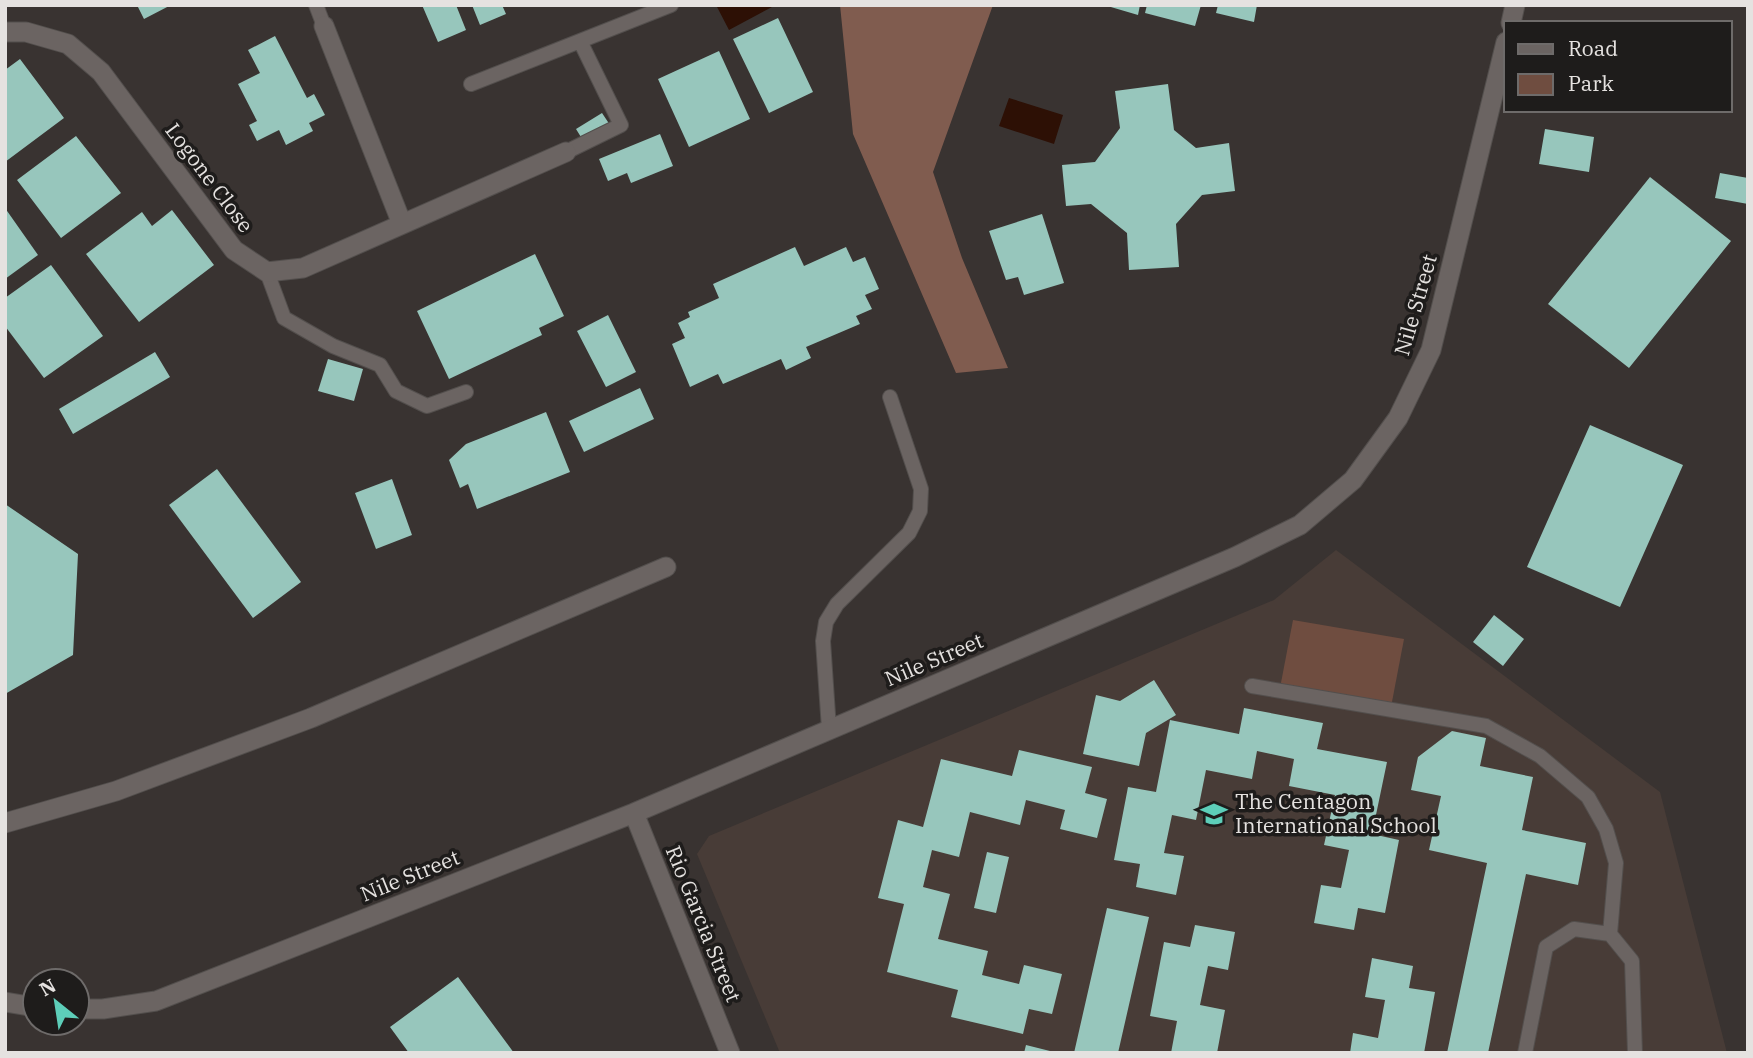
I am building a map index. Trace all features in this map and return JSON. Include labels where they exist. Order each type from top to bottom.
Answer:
[{"type":"street","points":[[324,26],[402,224]]},
{"type":"street","name":"Logone Close","points":[[5,32],[26,32],[68,44],[100,72],[234,250],[267,272]]},
{"type":"street","name":"Nile Street","points":[[91,1009],[156,1001],[634,813],[1235,557],[1300,525],[1353,480],[1398,418],[1431,350],[1504,50]]},
{"type":"street","points":[[267,272],[303,268],[566,152]]},
{"type":"street","points":[[5,823],[116,791],[311,718],[666,567]]},
{"type":"street","name":"Rio Garcia Street","points":[[634,813],[730,1053]]},
{"type":"lane","points":[[316,5],[324,26]]},
{"type":"lane","points":[[471,84],[671,5]]},
{"type":"lane","points":[[566,152],[621,125],[580,41]]},
{"type":"lane","points":[[267,272],[284,318],[333,346],[380,365],[396,391],[427,407],[466,392]]},
{"type":"lane","points":[[829,729],[823,641],[826,622],[837,604],[909,533],[919,512],[922,489],[890,397]]},
{"type":"lane","points":[[1252,686],[1486,726],[1540,756],[1588,797],[1606,829],[1616,863],[1610,934]]},
{"type":"lane","points":[[1525,1053],[1546,947],[1574,929],[1610,934],[1632,961],[1635,1053]]},
{"type":"shaded area","points":[[716,5],[771,5],[772,7],[729,30]]},
{"type":"shaded area","points":[[840,5],[993,5],[933,172],[962,258],[1008,368],[956,373],[853,134]]},
{"type":"shaded area","points":[[1009,98],[1063,115],[1054,144],[999,126]]},
{"type":"shaded area","name":"The Centagon International School","points":[[1336,550],[1660,792],[1727,1053],[780,1053],[697,854],[709,836],[1274,600]]},
{"type":"green space","points":[[1293,620],[1404,639],[1391,707],[1280,688]]},
{"type":"building","points":[[137,5],[171,5],[144,19]]},
{"type":"building","points":[[422,5],[456,5],[466,30],[438,42]]},
{"type":"building","points":[[472,5],[502,5],[506,14],[480,25]]},
{"type":"building","points":[[1104,5],[1140,5],[1138,15]]},
{"type":"building","points":[[1147,5],[1201,5],[1195,26],[1145,13]]},
{"type":"building","points":[[1218,5],[1257,5],[1254,22],[1216,13]]},
{"type":"building","points":[[778,18],[813,92],[769,113],[733,39]]},
{"type":"building","points":[[275,36],[307,98],[314,94],[325,115],[309,123],[313,131],[286,145],[279,130],[257,141],[249,125],[257,121],[238,84],[260,73],[248,50]]},
{"type":"building","points":[[719,51],[750,119],[689,147],[658,79]]},
{"type":"building","points":[[20,59],[64,118],[5,162],[5,70]]},
{"type":"building","points":[[1168,84],[1174,130],[1196,148],[1229,143],[1235,191],[1202,195],[1176,224],[1179,267],[1129,270],[1127,233],[1091,204],[1066,206],[1062,165],[1095,162],[1120,128],[1115,91]]},
{"type":"building","points":[[602,113],[610,125],[584,142],[576,129]]},
{"type":"building","points":[[1545,129],[1594,137],[1589,172],[1539,164]]},
{"type":"building","points":[[660,134],[673,166],[631,183],[627,173],[608,181],[599,159]]},
{"type":"building","points":[[76,136],[121,193],[61,238],[17,180]]},
{"type":"building","points":[[1720,173],[1748,178],[1748,204],[1715,198]]},
{"type":"building","points":[[1650,177],[1731,241],[1629,368],[1548,304]]},
{"type":"building","points":[[5,208],[38,255],[5,279]]},
{"type":"building","points":[[172,210],[214,265],[139,322],[86,254],[142,212],[152,226]]},
{"type":"building","points":[[1042,214],[1064,283],[1024,295],[1018,277],[1006,280],[989,231]]},
{"type":"building","points":[[795,247],[804,266],[846,247],[853,262],[865,257],[879,289],[865,295],[872,309],[856,316],[860,324],[806,347],[811,358],[786,370],[781,359],[723,384],[718,374],[690,387],[672,344],[685,338],[678,323],[690,317],[688,312],[719,298],[713,284]]},
{"type":"building","points":[[535,254],[564,316],[539,328],[542,335],[449,379],[417,311]]},
{"type":"building","points":[[51,265],[103,336],[44,378],[5,326],[5,298]]},
{"type":"building","points":[[608,315],[636,372],[606,387],[577,331]]},
{"type":"building","points":[[155,352],[170,377],[73,434],[59,409]]},
{"type":"building","points":[[328,359],[363,369],[354,401],[318,391]]},
{"type":"building","points":[[640,388],[654,419],[584,452],[569,421]]},
{"type":"building","points":[[546,412],[570,472],[477,509],[468,484],[460,488],[449,460],[466,444]]},
{"type":"building","points":[[1590,425],[1683,465],[1620,607],[1527,567]]},
{"type":"building","points":[[217,469],[301,582],[253,618],[169,505]]},
{"type":"building","points":[[392,479],[412,535],[376,549],[355,493]]},
{"type":"building","points":[[5,504],[78,554],[73,655],[5,694]]},
{"type":"building","points":[[1494,615],[1524,639],[1503,666],[1473,642]]},
{"type":"building","points":[[1154,680],[1176,715],[1146,733],[1139,766],[1083,754],[1096,695],[1120,701]]},
{"type":"building","points":[[1244,708],[1323,723],[1317,749],[1387,762],[1372,834],[1399,840],[1385,913],[1358,908],[1354,930],[1314,923],[1321,885],[1341,888],[1349,850],[1324,845],[1335,795],[1289,786],[1294,759],[1257,751],[1252,779],[1206,770],[1196,820],[1172,815],[1164,853],[1184,856],[1176,895],[1136,887],[1140,864],[1114,860],[1128,787],[1156,792],[1170,720],[1239,734]]},
{"type":"building","points":[[1452,731],[1486,738],[1480,766],[1533,777],[1522,830],[1586,843],[1578,885],[1526,874],[1488,1053],[1447,1053],[1487,863],[1429,850],[1441,796],[1411,790],[1418,757]]},
{"type":"building","points":[[1019,750],[1092,767],[1085,793],[1107,799],[1097,838],[1060,829],[1065,810],[1026,800],[1020,825],[970,812],[959,857],[932,850],[923,887],[950,894],[938,939],[988,951],[982,975],[1019,984],[1024,965],[1062,974],[1052,1014],[1029,1009],[1023,1034],[951,1017],[958,990],[887,972],[904,904],[878,898],[898,820],[923,827],[941,759],[1012,776]]},
{"type":"building","points":[[987,852],[1009,857],[996,913],[974,908]]},
{"type":"building","points":[[1107,908],[1149,917],[1118,1053],[1074,1053]]},
{"type":"building","points":[[1195,925],[1235,932],[1228,970],[1208,966],[1200,1005],[1225,1010],[1217,1053],[1171,1053],[1177,1021],[1150,1016],[1164,942],[1190,947]]},
{"type":"building","points":[[1372,958],[1413,966],[1409,988],[1435,992],[1424,1053],[1350,1053],[1353,1033],[1378,1038],[1385,1000],[1365,997]]},
{"type":"building","points":[[458,977],[514,1053],[409,1053],[390,1027]]},
{"type":"building","points":[[1026,1045],[1054,1052],[1054,1053],[1024,1053]]},
{"type":"place","name":"The Centagon International School","points":[[1214,814]]}]
